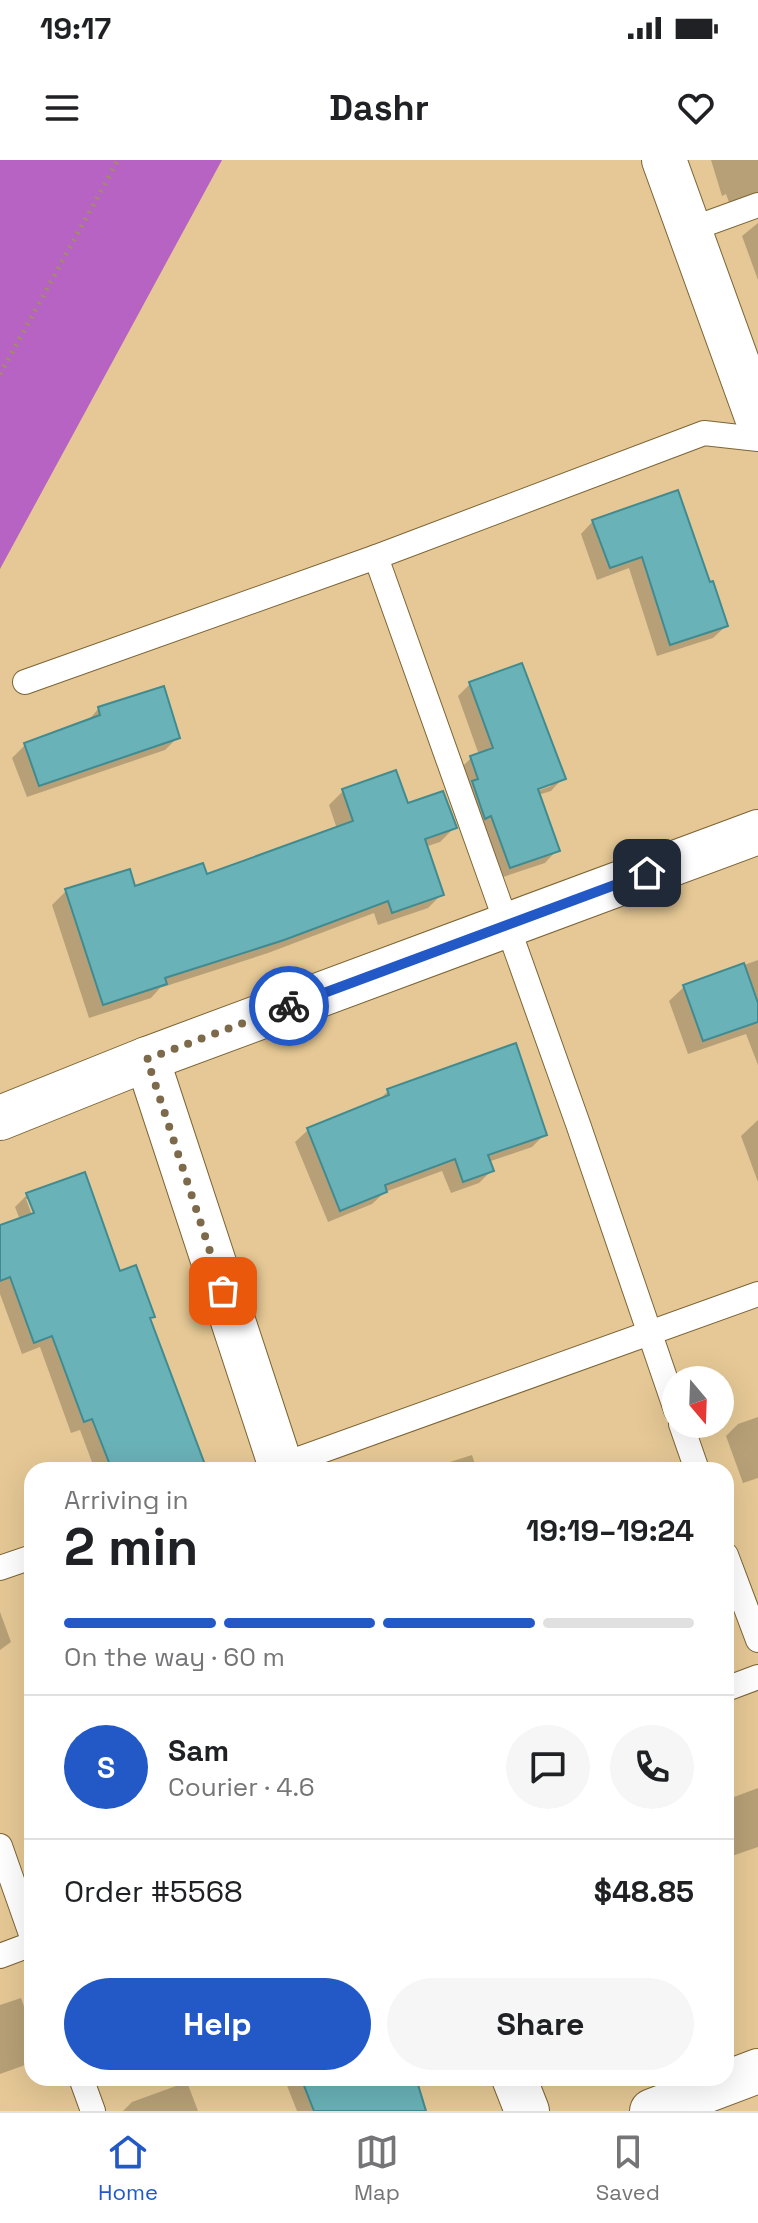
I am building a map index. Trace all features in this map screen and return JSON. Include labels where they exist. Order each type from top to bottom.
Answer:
[{"type":"street","points":[[664,160],[758,420]]},
{"type":"street","points":[[0,1118],[147,1059],[758,832]]},
{"type":"street","points":[[147,1059],[275,1462]]},
{"type":"street","points":[[734,2080],[758,2071]]},
{"type":"street","points":[[517,2086],[527,2111]]},
{"type":"street","points":[[652,2111],[718,2086]]},
{"type":"lane","points":[[689,230],[758,205]]},
{"type":"lane","points":[[25,682],[376,557],[704,433],[758,439]]},
{"type":"lane","points":[[376,557],[662,1369]]},
{"type":"lane","points":[[294,1462],[758,1294]]},
{"type":"lane","points":[[686,1438],[694,1462]]},
{"type":"lane","points":[[0,1568],[24,1560]]},
{"type":"lane","points":[[734,1576],[758,1640]]},
{"type":"lane","points":[[734,1686],[758,1677]]},
{"type":"lane","points":[[0,1846],[24,1914]]},
{"type":"lane","points":[[0,1956],[24,1947]]},
{"type":"lane","points":[[84,2086],[93,2111]]},
{"type":"path","points":[[0,374],[118,160]]},
{"type":"shaded area","points":[[0,160],[222,160],[0,569]]},
{"type":"building","points":[[678,490],[728,626],[670,645],[642,557],[610,568],[592,520]]},
{"type":"building","points":[[522,663],[566,779],[538,789],[560,851],[510,868],[491,816],[485,819],[472,781],[478,779],[470,756],[493,748],[469,682]]},
{"type":"building","points":[[164,686],[180,738],[39,786],[24,743],[100,715],[98,707]]},
{"type":"building","points":[[396,770],[408,803],[443,791],[457,828],[425,839],[444,895],[392,913],[388,901],[284,940],[165,978],[167,984],[103,1005],[65,889],[130,869],[135,886],[203,863],[207,874],[353,821],[342,789]]},
{"type":"building","points":[[744,963],[758,1003],[758,1022],[703,1041],[683,985]]},
{"type":"building","points":[[516,1043],[547,1135],[488,1155],[494,1171],[463,1182],[455,1159],[385,1185],[387,1192],[340,1211],[307,1128],[389,1095],[387,1089]]},
{"type":"building","points":[[85,1172],[120,1271],[136,1265],[155,1317],[150,1318],[204,1462],[109,1462],[92,1419],[84,1422],[52,1336],[34,1343],[10,1277],[0,1281],[0,1225],[34,1213],[26,1193]]},
{"type":"building","points":[[304,2086],[418,2086],[426,2111],[314,2111]]},
{"type":"way so far","points":[[223,1291],[147,1059],[289,1006]]},
{"type":"route","points":[[289,1006],[647,873]]}]
